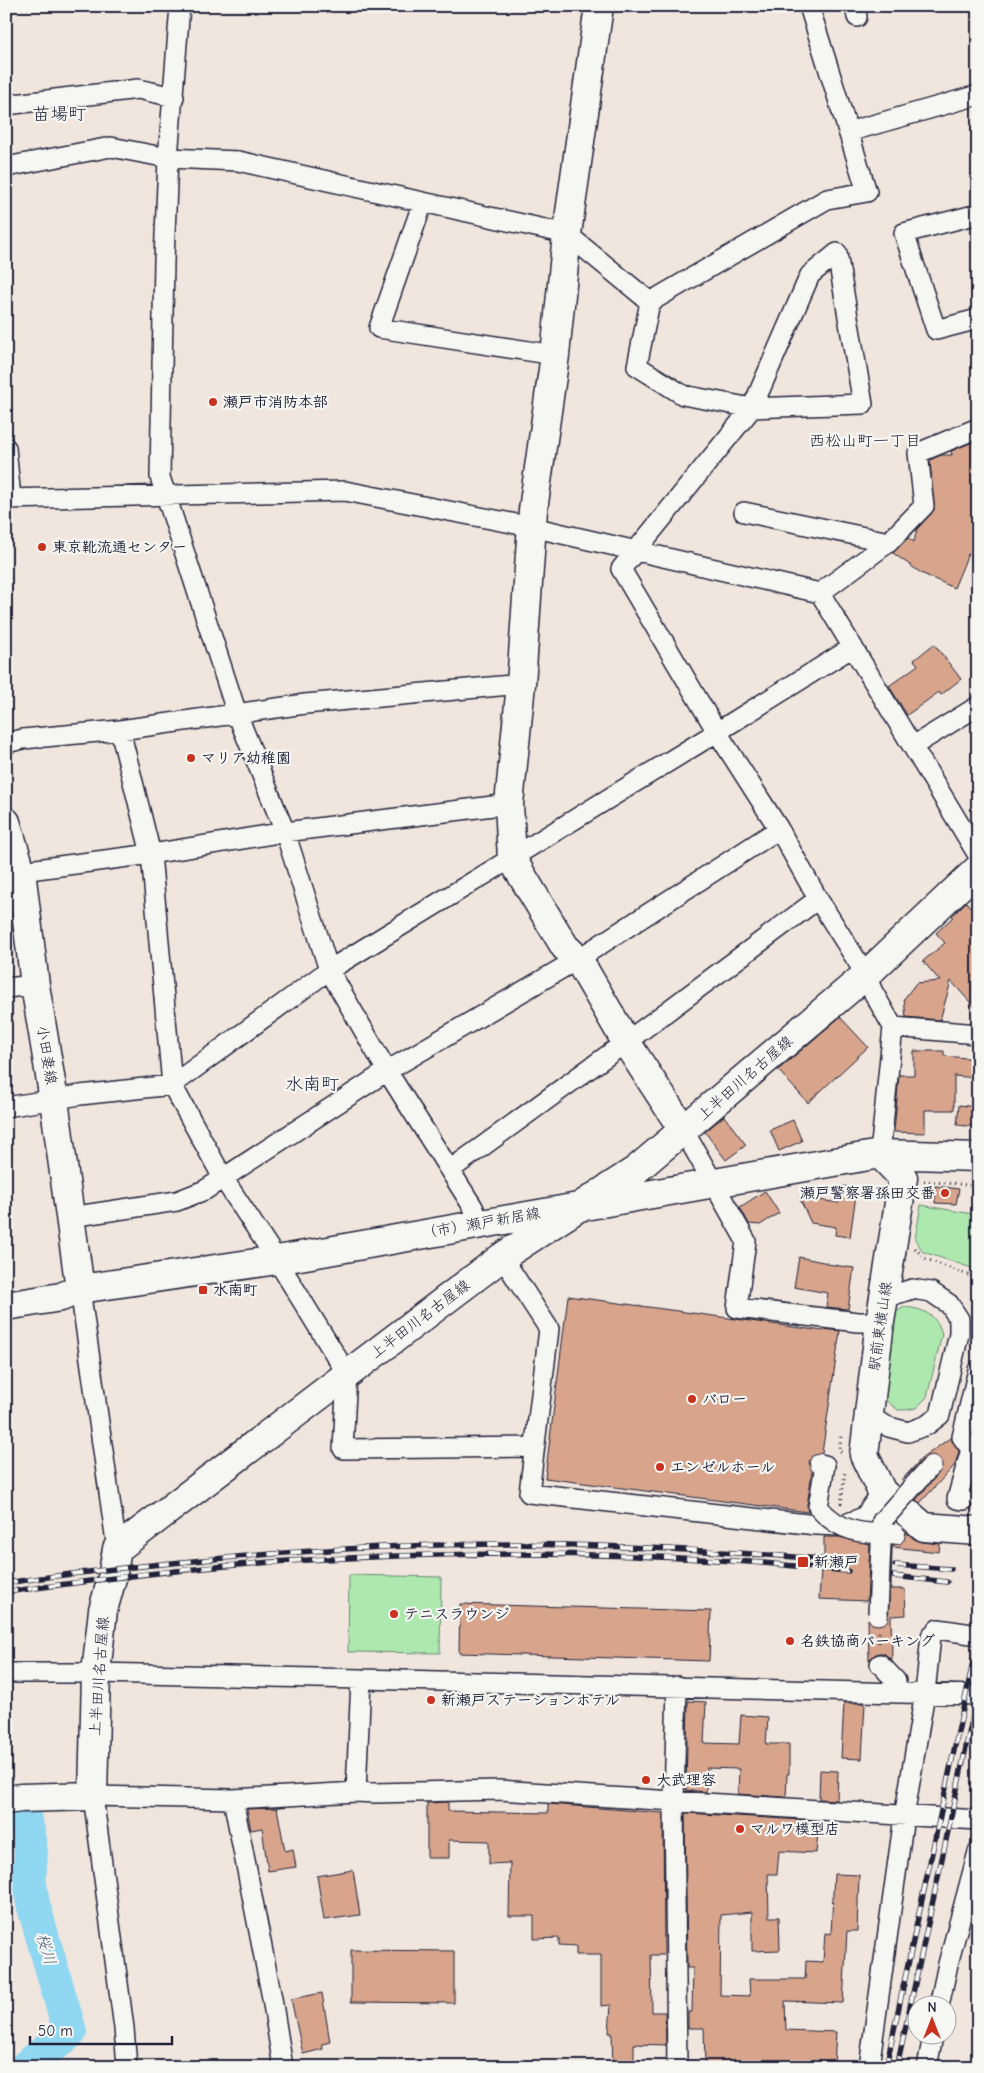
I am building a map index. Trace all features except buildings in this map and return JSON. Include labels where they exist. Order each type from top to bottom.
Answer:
[{"type":"street","points":[[180,6],[168,158],[160,477],[237,714],[285,832],[329,970],[480,1223]]},
{"type":"street","points":[[599,6],[567,234],[555,355],[532,527],[521,684],[509,804],[512,859],[565,946],[578,960],[626,1042],[684,1131],[746,1241],[736,1308],[858,1322],[882,1310],[912,1289],[931,1292],[949,1304],[959,1319],[959,1334],[940,1414],[927,1425],[908,1432],[889,1427],[867,1416]]},
{"type":"street","points":[[809,6],[867,192],[826,199],[650,302],[637,366],[683,395],[752,408],[863,404],[837,254],[810,275],[752,408],[621,569],[717,732],[779,829],[818,899],[866,975],[893,1027],[880,1154]]},
{"type":"street","points":[[6,105],[138,89],[174,97]]},
{"type":"street","points":[[848,132],[978,95]]},
{"type":"street","points":[[6,167],[111,147],[168,158],[238,160],[567,234],[650,302]]},
{"type":"street","points":[[423,202],[380,328],[555,355]]},
{"type":"street","points":[[978,214],[958,217],[904,233],[936,330],[978,318]]},
{"type":"street","points":[[820,592],[889,542],[924,506],[918,453],[978,428]]},
{"type":"street","points":[[6,448],[9,498],[346,491],[532,527],[820,592],[978,855]]},
{"type":"street","points":[[744,512],[889,542]]},
{"type":"street","points":[[6,1107],[80,1095],[172,1085],[329,970],[854,647]]},
{"type":"street","points":[[6,743],[23,739],[120,730],[304,704],[521,684]]},
{"type":"street","points":[[913,746],[978,706]]},
{"type":"street","points":[[120,730],[151,854],[172,1085],[223,1178],[277,1260],[347,1374],[343,1449],[533,1447]]},
{"type":"street","points":[[13,872],[151,854],[285,832],[509,804]]},
{"type":"street","name":"小田妻線","points":[[6,822],[13,872],[35,985],[54,1100],[80,1289]]},
{"type":"street","points":[[70,1217],[177,1201],[206,1190],[388,1071],[578,960],[779,829]]},
{"type":"street","name":"上半田川名古屋線","points":[[93,1796],[96,1673],[103,1610],[112,1578],[117,1548],[502,1256],[636,1170],[866,975],[978,869]]},
{"type":"street","points":[[450,1170],[818,899]]},
{"type":"street","points":[[6,988],[35,985]]},
{"type":"street","points":[[893,1027],[978,1034]]},
{"type":"street","name":"（市）瀬戸新居線","points":[[6,1306],[61,1297],[80,1289],[277,1260],[880,1154],[978,1157]]},
{"type":"street","name":"駅前東横山線","points":[[880,1154],[902,1178],[867,1416],[864,1455],[891,1515]]},
{"type":"street","points":[[502,1256],[549,1329],[533,1447],[529,1493],[816,1525],[840,1526],[864,1517],[891,1515],[924,1527],[978,1531]]},
{"type":"street","points":[[80,1289],[117,1548]]},
{"type":"street","points":[[964,1500],[957,1499],[971,1449],[959,1440],[978,1370]]},
{"type":"street","points":[[827,1465],[818,1508],[828,1519],[849,1531],[891,1515]]},
{"type":"street","points":[[891,1515],[882,1521],[931,1466]]},
{"type":"street","points":[[878,1614],[891,1515]]},
{"type":"street","points":[[869,2067],[904,1816],[925,1693],[931,1636],[938,1629],[978,1635]]},
{"type":"street","points":[[880,1664],[896,1681],[896,1692]]},
{"type":"street","points":[[6,1673],[96,1673],[925,1693],[976,1689]]},
{"type":"street","points":[[356,1792],[361,1679]]},
{"type":"street","points":[[676,2067],[674,1801],[677,1686]]},
{"type":"street","points":[[6,1800],[93,1796],[233,1799],[356,1792],[499,1790],[978,1820]]},
{"type":"street","points":[[93,1796],[124,2028],[127,2067]]},
{"type":"street","points":[[233,1799],[272,1998],[283,2067]]},
{"type":"street","points":[[941,1996],[978,1852]]},
{"type":"street","points":[[927,2067],[931,2046]]},
{"type":"path","points":[[919,1180],[978,1186]]},
{"type":"path","points":[[912,1243],[924,1258],[978,1279]]},
{"type":"path","points":[[878,1614],[880,1664]]},
{"type":"green space","points":[[921,1205],[978,1215],[978,1270],[923,1252],[915,1239]]},
{"type":"green space","points":[[905,1307],[918,1309],[929,1314],[937,1322],[942,1334],[927,1397],[916,1408],[898,1410],[884,1399],[891,1318],[895,1312]]},
{"type":"green space","name":"テニスラウンジ","points":[[349,1575],[441,1577],[440,1653],[348,1652]]},
{"type":"waterway","name":"桜川","points":[[22,1810],[29,1834],[31,1854],[29,1878],[33,1904],[70,2032],[26,2067]]},
{"type":"tunnel","points":[[964,1500],[978,1502]]},
{"type":"railway","points":[[6,1583],[105,1570],[242,1556],[433,1545],[510,1544],[637,1547],[849,1561]]},
{"type":"railway","points":[[6,1592],[147,1574],[253,1564],[456,1554],[567,1554],[678,1558],[848,1571]]},
{"type":"railway","points":[[895,1565],[951,1569]]},
{"type":"railway","points":[[893,1576],[947,1582]]},
{"type":"railway","points":[[886,2067],[978,1639]]},
{"type":"railway","points":[[897,2067],[978,1692]]},
{"type":"place","name":"瀬戸市消防本部","points":[[213,402]]},
{"type":"place","name":"東京靴流通センター","points":[[42,547]]},
{"type":"place","name":"マリア幼稚園","points":[[191,758]]},
{"type":"place","name":"瀬戸警察署孫田交番","points":[[945,1193]]},
{"type":"place","name":"水南町","points":[[203,1290]]},
{"type":"place","name":"バロー","points":[[692,1399]]},
{"type":"place","name":"エンゼルホール","points":[[660,1467]]},
{"type":"place","name":"新瀬戸","points":[[803,1562]]},
{"type":"place","name":"テニスラウンジ","points":[[394,1614]]},
{"type":"place","name":"名鉄協商パーキング","points":[[790,1641]]},
{"type":"place","name":"新瀬戸ステーションホテル","points":[[431,1700]]},
{"type":"place","name":"大武理容","points":[[646,1780]]},
{"type":"place","name":"マルワ模型店","points":[[740,1829]]},
{"type":"district","name":"苗場町","points":[[59,114]]},
{"type":"district","name":"西松山町一丁目","points":[[865,441]]},
{"type":"district","name":"水南町","points":[[312,1084]]}]
